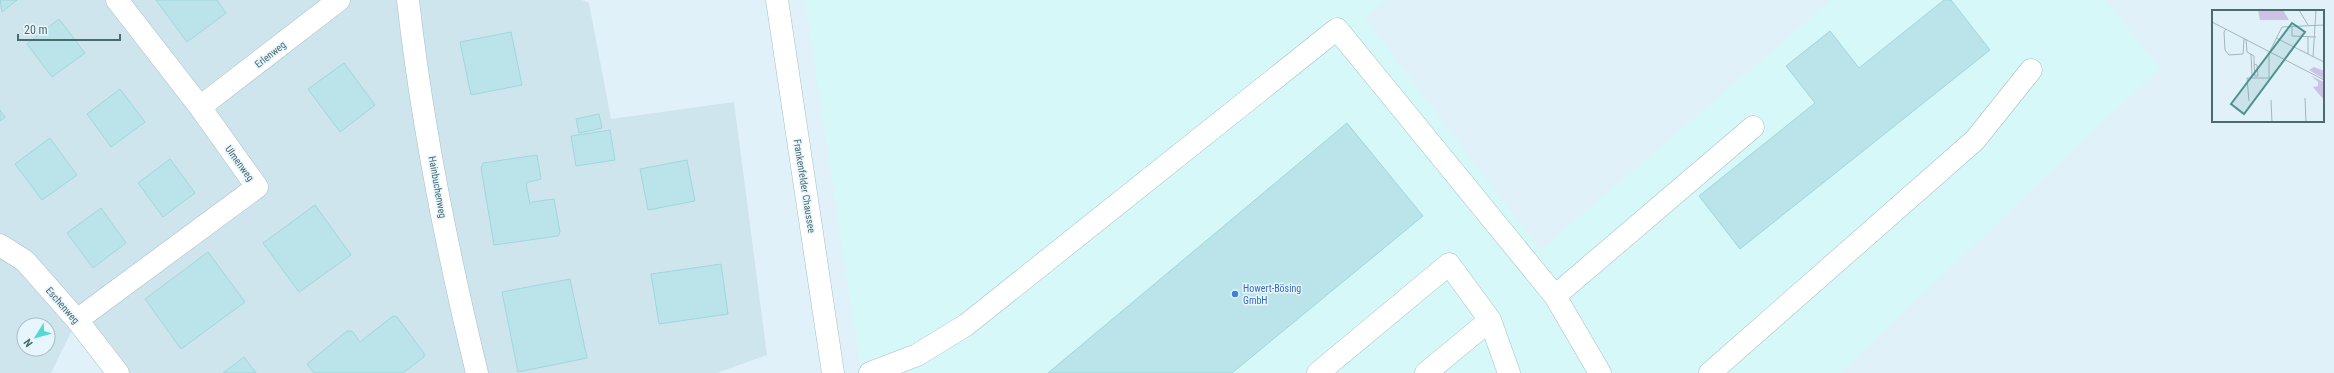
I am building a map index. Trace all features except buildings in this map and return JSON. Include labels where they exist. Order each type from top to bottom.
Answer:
[{"type":"street","name":"Ulmenweg","points":[[77,320],[257,187],[200,108],[117,0]]},
{"type":"street","name":"Erlenweg","points":[[200,108],[339,0]]},
{"type":"street","name":"Hainbuchenweg","points":[[408,0],[413,42],[452,269],[477,373]]},
{"type":"street","name":"Frankenfelder Chaussee","points":[[777,0],[833,373]]},
{"type":"street","points":[[870,373],[917,355],[966,325],[1337,29],[1555,296],[1600,373]]},
{"type":"street","points":[[1710,373],[1975,140],[2031,70]]},
{"type":"street","points":[[1555,296],[1753,127]]},
{"type":"street","name":"Eschenweg","points":[[0,245],[25,262],[77,320],[118,373]]},
{"type":"street","points":[[1318,373],[1449,264],[1490,320],[1508,373]]},
{"type":"street","points":[[1426,373],[1490,320]]},
{"type":"shaded area","points":[[0,0],[582,0],[589,3],[611,119],[734,102],[767,355],[717,373],[118,373],[77,320],[51,373],[0,373]]},
{"type":"shaded area","points":[[805,0],[1386,0],[1365,18],[1540,250],[1831,0],[2106,0],[2160,68],[1840,373],[861,373]]},
{"type":"place","name":"Howert-Bösing GmbH","points":[[1235,294]]}]
